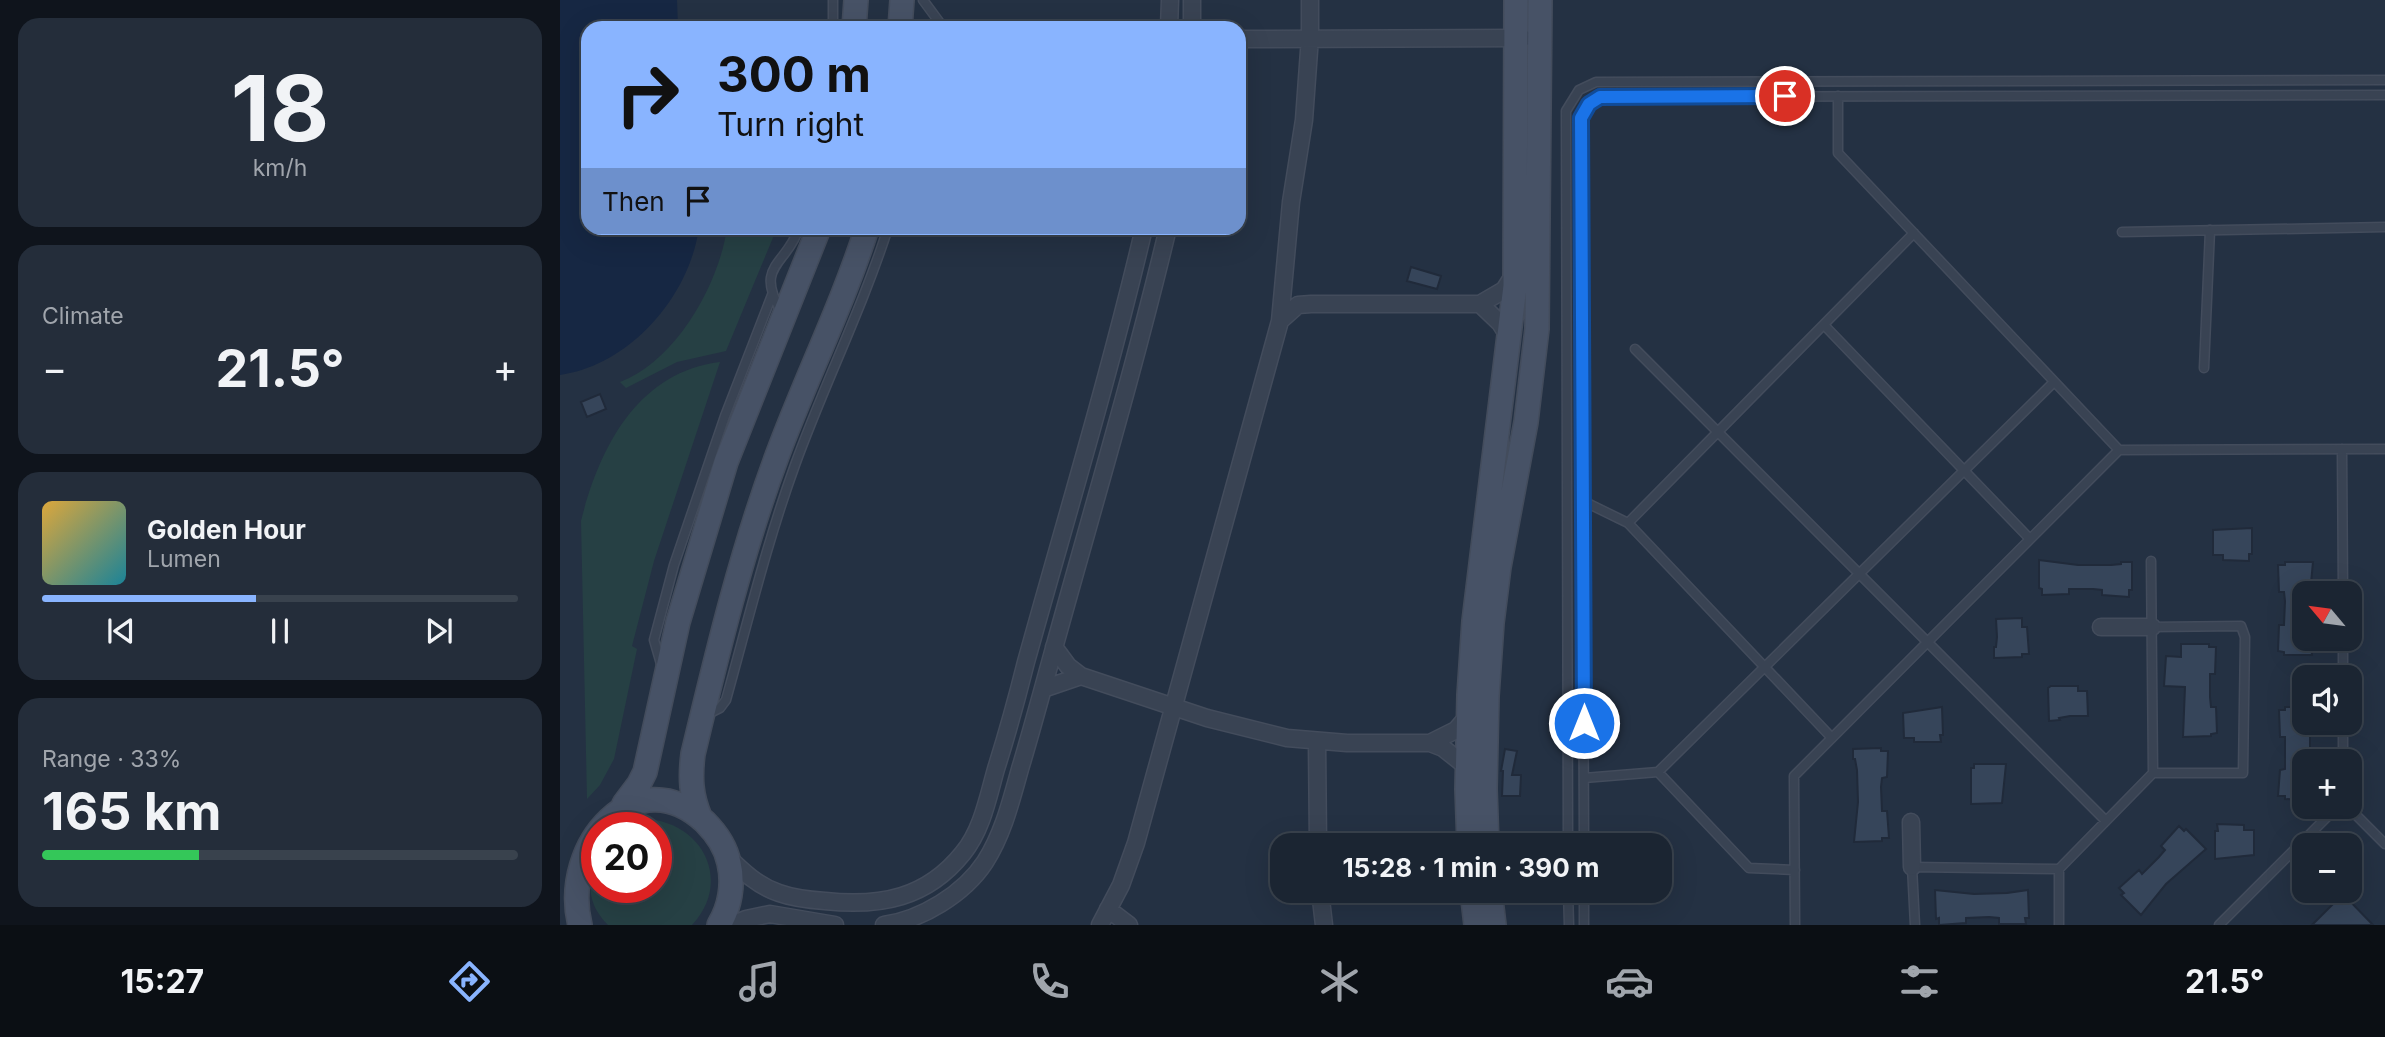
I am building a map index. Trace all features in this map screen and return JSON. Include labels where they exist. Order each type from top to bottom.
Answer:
[{"type":"main road","points":[[854,21],[856,0]]},
{"type":"main road","points":[[900,21],[902,0]]},
{"type":"main road","points":[[1469,833],[1468,716],[1474,621],[1510,339],[1516,271],[1516,0]]},
{"type":"main road","points":[[1487,833],[1486,709],[1492,622],[1499,567],[1524,435],[1537,329],[1540,0]]},
{"type":"main road","points":[[624,804],[645,772],[678,622],[726,462],[816,235]]},
{"type":"main road","points":[[700,817],[691,793],[690,775],[724,625],[751,531],[776,458],[863,235]]},
{"type":"main road","points":[[570,910],[568,884],[576,836],[603,815],[624,804],[656,800],[672,803],[700,817],[712,828],[727,856],[731,888],[719,925]]},
{"type":"main road","points":[[1473,903],[1476,925]]},
{"type":"main road","points":[[1491,903],[1494,925]]},
{"type":"street","points":[[1169,21],[1170,0]]},
{"type":"street","points":[[1192,0],[1192,21]]},
{"type":"street","points":[[1100,925],[1121,885],[1136,843],[1280,321],[1291,202],[1304,120],[1310,0]]},
{"type":"street","points":[[1246,38],[1540,38]]},
{"type":"street","points":[[727,856],[743,872],[778,893],[816,900],[869,904],[885,902],[922,888],[964,852],[976,831],[1012,715],[1142,235]]},
{"type":"street","points":[[884,925],[933,908],[951,896],[983,866],[996,843],[1006,818],[1043,690],[1166,235]]},
{"type":"street","points":[[1280,321],[1298,305],[1480,304],[1504,290],[1516,271]]},
{"type":"street","points":[[1480,304],[1500,323],[1510,339]]},
{"type":"street","points":[[2101,627],[2152,627]]},
{"type":"street","points":[[1054,647],[1068,666],[1080,676],[1207,718],[1287,737],[1317,741],[1430,743],[1443,748],[1467,767]]},
{"type":"street","points":[[1043,690],[1080,676]]},
{"type":"street","points":[[1430,743],[1456,730],[1468,716]]},
{"type":"street","points":[[1317,741],[1318,833]]},
{"type":"street","points":[[1911,822],[1912,867]]},
{"type":"street","points":[[816,900],[834,925]]},
{"type":"street","points":[[1321,903],[1324,925]]},
{"type":"street","points":[[1108,909],[1129,925]]},
{"type":"street","points":[[732,925],[770,914],[834,925]]},
{"type":"lane","points":[[833,0],[833,21]]},
{"type":"lane","points":[[923,0],[939,21]]},
{"type":"lane","points":[[1568,833],[1566,111],[1579,90],[1597,82],[2385,80]]},
{"type":"lane","points":[[1584,833],[1581,118],[1589,104],[1600,97],[2385,95]]},
{"type":"lane","points":[[1838,96],[1838,153],[2119,450]]},
{"type":"lane","points":[[2122,232],[2385,227]]},
{"type":"lane","points":[[2204,368],[2210,230]]},
{"type":"lane","points":[[1628,523],[1914,233]]},
{"type":"lane","points":[[666,676],[654,640],[674,565],[720,429],[772,295],[772,270],[796,235]]},
{"type":"lane","points":[[702,717],[720,708],[726,700],[767,550],[794,469],[841,346],[862,301],[886,235]]},
{"type":"lane","points":[[772,295],[784,318]]},
{"type":"lane","points":[[1824,325],[2030,539]]},
{"type":"lane","points":[[1635,349],[2106,821]]},
{"type":"lane","points":[[1584,778],[1658,772],[2054,382]]},
{"type":"lane","points":[[2342,449],[2343,581]]},
{"type":"lane","points":[[1795,925],[1794,776],[2119,450],[2385,449]]},
{"type":"lane","points":[[1583,501],[1628,523],[1832,738]]},
{"type":"lane","points":[[2059,925],[2059,869],[2153,773],[2151,561]]},
{"type":"lane","points":[[2152,627],[2241,626],[2245,637],[2243,773],[2153,773]]},
{"type":"lane","points":[[1658,772],[1749,868],[1795,870]]},
{"type":"lane","points":[[2219,925],[2325,819]]},
{"type":"lane","points":[[2360,819],[2385,844]]},
{"type":"lane","points":[[1915,925],[1912,867],[2059,869]]},
{"type":"lane","points":[[1569,903],[1569,925]]},
{"type":"lane","points":[[1584,903],[1584,925]]},
{"type":"green space","points":[[725,235],[774,235],[726,351],[677,362],[626,388],[620,382],[640,372],[659,357],[692,318],[715,273]]},
{"type":"green space","points":[[720,362],[654,561],[632,646],[637,649],[614,759],[600,785],[587,799],[581,521],[589,494],[611,442],[626,418],[644,398],[666,381],[691,369]]},
{"type":"green space","points":[[672,825],[700,847],[707,861],[711,877],[710,893],[692,925],[608,925],[593,903],[672,903]]},
{"type":"water","points":[[560,0],[677,0],[678,21],[581,21],[581,235],[697,235],[693,254],[683,279],[652,324],[610,358],[586,369],[560,375]]},
{"type":"building","points":[[1411,267],[1441,276],[1437,289],[1407,281]]},
{"type":"building","points":[[600,394],[606,409],[587,417],[581,402]]},
{"type":"building","points":[[2252,528],[2252,554],[2249,554],[2249,561],[2223,560],[2223,555],[2213,555],[2213,530]]},
{"type":"building","points":[[2039,560],[2078,565],[2132,562],[2132,590],[2129,590],[2129,597],[2102,595],[2102,590],[2093,589],[2069,589],[2069,594],[2042,595],[2042,589],[2039,588]]},
{"type":"building","points":[[2285,562],[2313,562],[2311,581],[2292,581],[2292,651],[2312,651],[2312,655],[2284,655],[2284,652],[2278,651],[2279,625],[2284,625],[2285,601],[2284,592],[2279,592],[2278,565],[2285,565]]},
{"type":"building","points":[[2022,618],[2022,627],[2027,627],[2029,654],[2022,654],[2022,657],[1994,658],[1996,619]]},
{"type":"building","points":[[2181,644],[2209,644],[2209,647],[2216,647],[2215,674],[2210,674],[2210,697],[2211,707],[2216,707],[2217,733],[2211,736],[2183,737],[2185,687],[2164,686],[2166,656],[2181,657]]},
{"type":"building","points":[[2078,686],[2078,691],[2087,691],[2088,716],[2070,716],[2049,721],[2048,688]]},
{"type":"building","points":[[1942,707],[1941,742],[1914,742],[1914,738],[1904,738],[1903,713]]},
{"type":"building","points":[[2285,707],[2292,707],[2292,735],[2310,735],[2310,749],[2292,749],[2292,799],[2278,796],[2280,770],[2285,769],[2285,737],[2280,737],[2279,710],[2285,710]]},
{"type":"building","points":[[1881,748],[1881,751],[1888,751],[1887,777],[1882,778],[1881,787],[1882,811],[1887,811],[1889,838],[1882,838],[1882,841],[1854,842],[1858,802],[1853,749]]},
{"type":"building","points":[[1505,749],[1517,751],[1512,775],[1521,775],[1520,796],[1502,796],[1501,771]]},
{"type":"building","points":[[1974,764],[2006,764],[2002,803],[1971,804],[1971,768],[1974,768]]},
{"type":"building","points":[[2217,824],[2244,825],[2244,830],[2254,830],[2254,855],[2215,859]]},
{"type":"building","points":[[2179,826],[2184,831],[2186,829],[2206,849],[2166,884],[2141,915],[2121,895],[2124,893],[2119,888],[2139,870],[2142,874],[2159,857],[2165,850],[2161,846]]},
{"type":"building","points":[[1935,890],[1974,894],[2028,890],[2029,918],[2025,918],[2026,924],[1999,924],[1999,918],[1989,917],[1966,918],[1966,923],[1939,925],[1939,918],[1936,919]]},
{"type":"building","points":[[2334,903],[2352,903],[2373,925],[2312,925]]},
{"type":"route","points":[[1584,723],[1581,118],[1589,104],[1600,97],[1785,96]]}]
